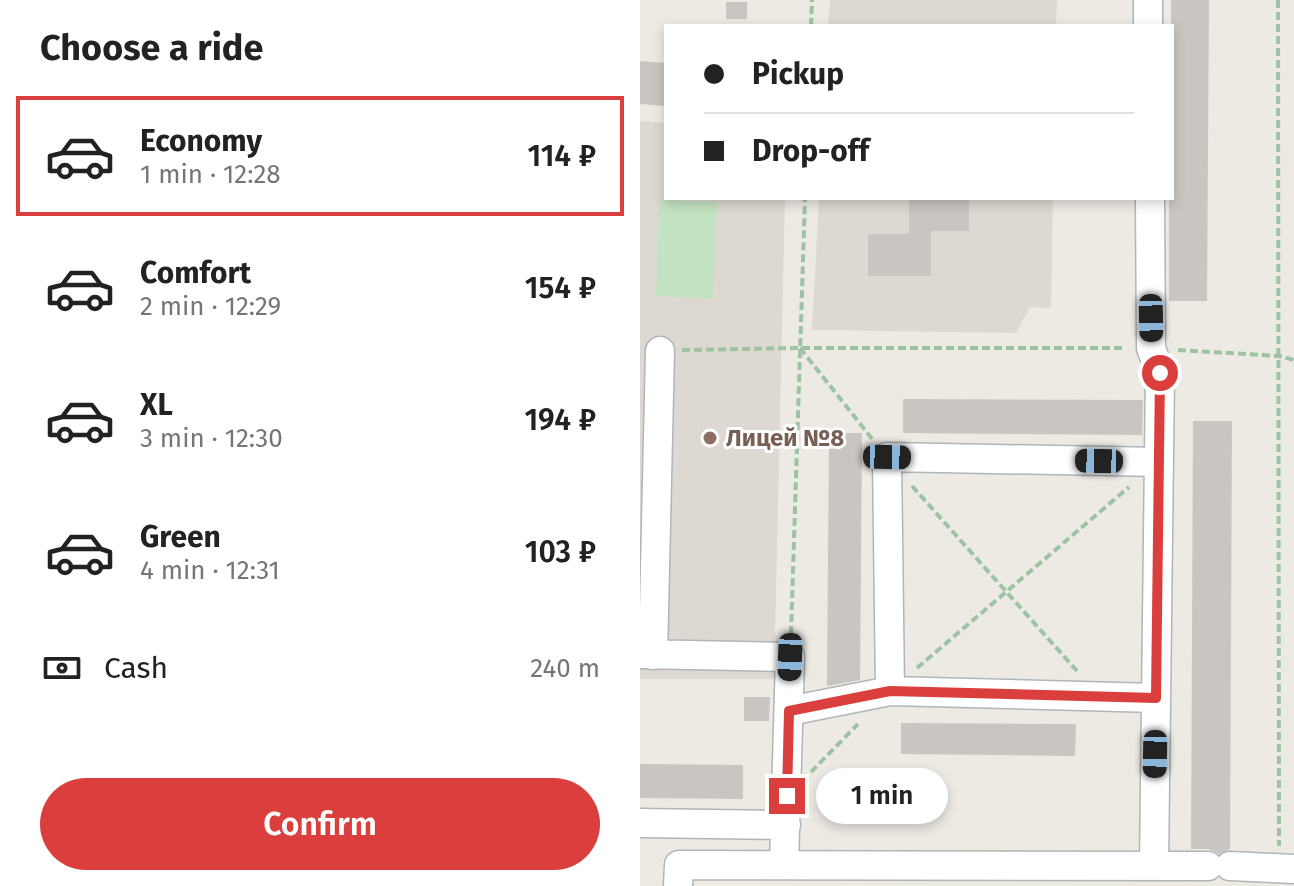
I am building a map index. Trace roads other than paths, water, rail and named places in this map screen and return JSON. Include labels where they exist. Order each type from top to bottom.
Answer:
[{"type":"lane","points":[[1148,0],[1148,24]]},
{"type":"lane","points":[[1150,200],[1151,348],[1160,373],[1154,866]]},
{"type":"lane","points":[[660,351],[647,654],[790,657],[784,865]]},
{"type":"lane","points":[[890,691],[887,457],[1159,462]]},
{"type":"lane","points":[[789,711],[890,691],[1156,698]]},
{"type":"lane","points":[[640,823],[786,825]]},
{"type":"lane","points":[[678,886],[679,865],[1219,866],[1286,869]]},
{"type":"place","name":"Лицей №8","points":[[710,438]]}]
